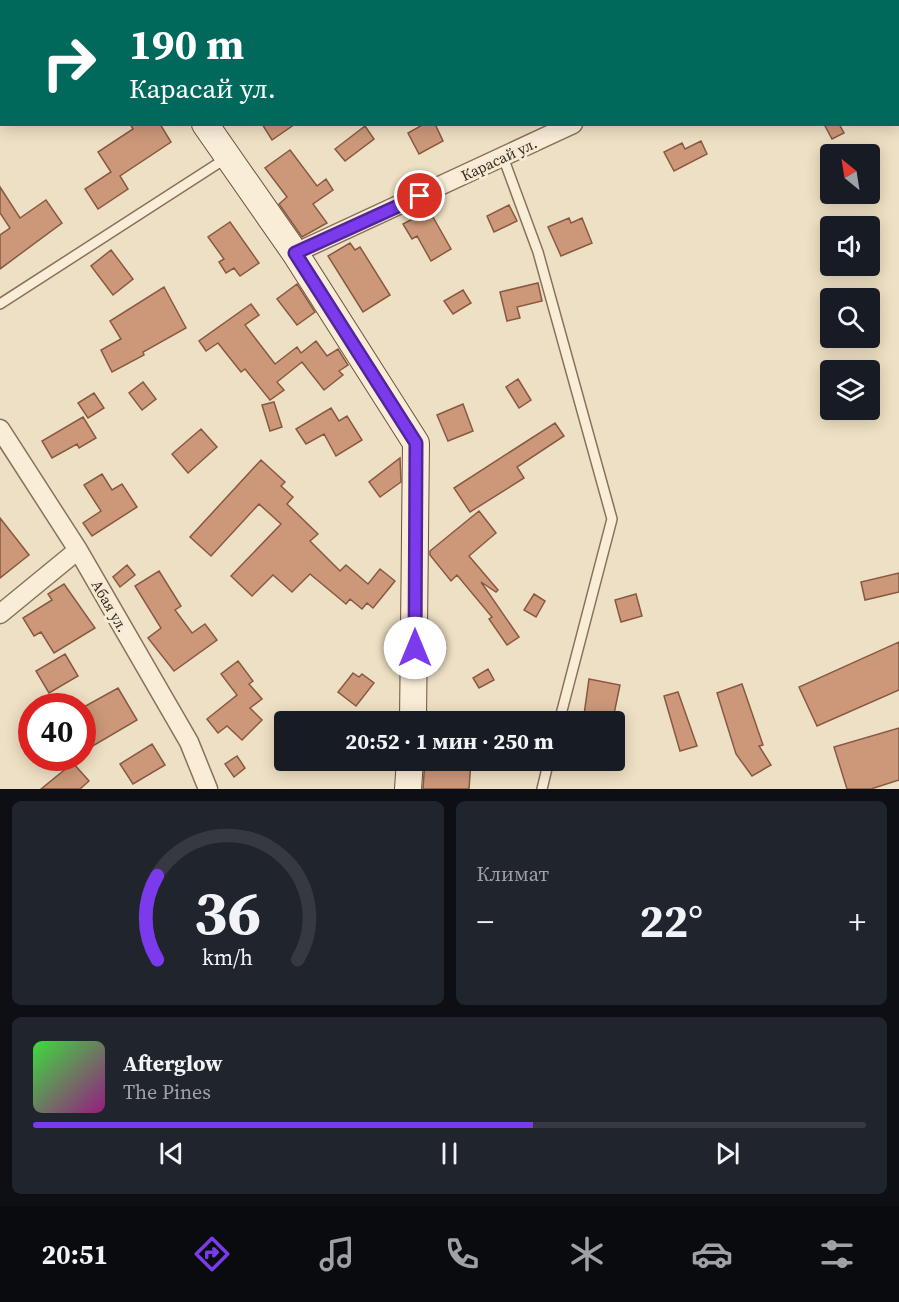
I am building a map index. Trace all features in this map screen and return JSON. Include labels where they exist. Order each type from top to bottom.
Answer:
[{"type":"street","points":[[206,126],[295,253],[416,443],[413,711]]},
{"type":"street","name":"Карасай ул.","points":[[295,253],[568,126]]},
{"type":"street","name":"Абая ул.","points":[[0,429],[78,550],[189,742],[208,789]]},
{"type":"street","points":[[0,614],[78,550]]},
{"type":"street","points":[[408,789],[409,771]]},
{"type":"lane","points":[[0,304],[228,157]]},
{"type":"lane","points":[[503,157],[538,252],[612,519],[562,711]]},
{"type":"lane","points":[[542,789],[546,771]]},
{"type":"building","points":[[131,126],[161,126],[171,142],[120,176],[128,189],[98,209],[85,189],[111,172],[98,152],[133,129]]},
{"type":"building","points":[[263,126],[292,126],[272,140]]},
{"type":"building","points":[[365,126],[374,139],[345,161],[335,149]]},
{"type":"building","points":[[420,126],[436,126],[443,141],[419,154],[408,133]]},
{"type":"building","points":[[825,126],[840,126],[844,133],[832,139]]},
{"type":"building","points":[[701,141],[707,154],[674,171],[664,152],[682,143],[685,149]]},
{"type":"building","points":[[290,150],[317,186],[326,179],[333,190],[313,204],[327,223],[302,237],[279,204],[287,197],[265,168]]},
{"type":"building","points":[[0,187],[20,218],[46,200],[62,223],[0,269],[0,235],[10,228],[0,213]]},
{"type":"building","points":[[509,205],[517,221],[494,232],[487,216]]},
{"type":"building","points":[[429,210],[451,249],[431,261],[417,236],[412,239],[403,224]]},
{"type":"building","points":[[569,218],[571,223],[582,218],[592,243],[561,256],[548,227]]},
{"type":"building","points":[[230,222],[259,263],[240,276],[234,268],[226,273],[219,262],[224,259],[208,237]]},
{"type":"building","points":[[350,243],[355,250],[360,247],[390,295],[363,312],[328,256]]},
{"type":"building","points":[[111,250],[133,279],[113,295],[91,266]]},
{"type":"building","points":[[538,283],[542,301],[517,307],[520,318],[507,321],[500,292]]},
{"type":"building","points":[[297,284],[315,312],[297,325],[277,299]]},
{"type":"building","points":[[164,287],[186,328],[112,372],[101,350],[121,339],[110,321]]},
{"type":"building","points":[[463,290],[471,303],[453,314],[444,301]]},
{"type":"building","points":[[251,304],[259,315],[245,325],[275,364],[297,347],[301,353],[316,341],[327,356],[338,349],[348,365],[339,371],[343,375],[324,390],[302,362],[277,382],[284,390],[270,400],[245,369],[241,372],[218,343],[206,351],[199,341]]},
{"type":"building","points":[[518,379],[531,400],[519,408],[506,387]]},
{"type":"building","points":[[143,382],[156,399],[142,410],[129,393]]},
{"type":"building","points":[[94,393],[104,408],[88,418],[78,403]]},
{"type":"building","points":[[274,402],[282,427],[270,431],[262,405]]},
{"type":"building","points":[[463,404],[473,431],[448,441],[437,415]]},
{"type":"building","points":[[331,408],[339,421],[347,416],[362,440],[336,456],[324,434],[306,444],[296,429]]},
{"type":"building","points":[[83,417],[96,438],[79,448],[77,444],[52,458],[42,441]]},
{"type":"building","points":[[555,423],[564,436],[517,467],[524,478],[470,512],[454,488]]},
{"type":"building","points":[[201,429],[217,447],[188,473],[172,454]]},
{"type":"building","points":[[400,458],[401,482],[380,497],[369,482]]},
{"type":"building","points":[[261,460],[285,482],[281,486],[293,497],[287,504],[318,534],[310,541],[340,571],[346,565],[368,584],[380,569],[395,581],[373,608],[367,603],[362,609],[350,599],[346,604],[310,574],[292,592],[273,575],[252,596],[231,576],[281,524],[259,504],[211,556],[190,537]]},
{"type":"building","points":[[102,474],[112,490],[122,484],[137,507],[92,536],[83,523],[101,511],[84,485]]},
{"type":"building","points":[[479,511],[496,533],[469,556],[498,590],[496,592],[481,582],[519,637],[507,645],[489,619],[492,617],[457,575],[451,581],[430,555],[430,551]]},
{"type":"building","points":[[0,518],[29,555],[0,578]]},
{"type":"building","points":[[127,565],[135,575],[120,587],[113,577]]},
{"type":"building","points":[[159,571],[181,606],[175,610],[192,633],[205,624],[217,640],[174,671],[148,638],[161,628],[135,586]]},
{"type":"building","points":[[899,573],[899,592],[865,600],[861,582]]},
{"type":"building","points":[[64,584],[95,628],[54,653],[41,632],[34,636],[23,618],[52,600],[48,594]]},
{"type":"building","points":[[534,594],[545,601],[536,617],[524,610]]},
{"type":"building","points":[[636,594],[642,616],[621,622],[615,600]]},
{"type":"building","points":[[899,642],[899,690],[817,726],[799,687]]},
{"type":"building","points":[[65,654],[78,676],[49,693],[36,671]]},
{"type":"building","points":[[238,661],[253,681],[249,684],[262,699],[250,708],[262,720],[242,740],[227,726],[218,733],[207,719],[237,695],[221,674]]},
{"type":"building","points":[[488,669],[494,680],[479,688],[473,678]]},
{"type":"building","points":[[353,673],[359,677],[362,674],[374,683],[356,706],[338,692]]},
{"type":"building","points":[[589,679],[620,685],[615,711],[585,711]]},
{"type":"building","points":[[742,684],[763,745],[759,746],[771,765],[752,776],[736,754],[717,693]]},
{"type":"building","points":[[118,688],[137,720],[96,744],[96,700]]},
{"type":"building","points":[[678,692],[697,746],[680,751],[664,696]]},
{"type":"building","points":[[899,728],[899,780],[871,789],[847,789],[834,747]]},
{"type":"building","points":[[152,744],[165,765],[133,784],[120,764]]},
{"type":"building","points":[[237,756],[245,768],[234,777],[225,764]]},
{"type":"building","points":[[63,771],[80,771],[89,781],[80,789],[41,789]]},
{"type":"building","points":[[424,771],[470,771],[469,789],[423,789]]},
{"type":"route","points":[[415,648],[416,443],[295,253],[420,196]]}]
